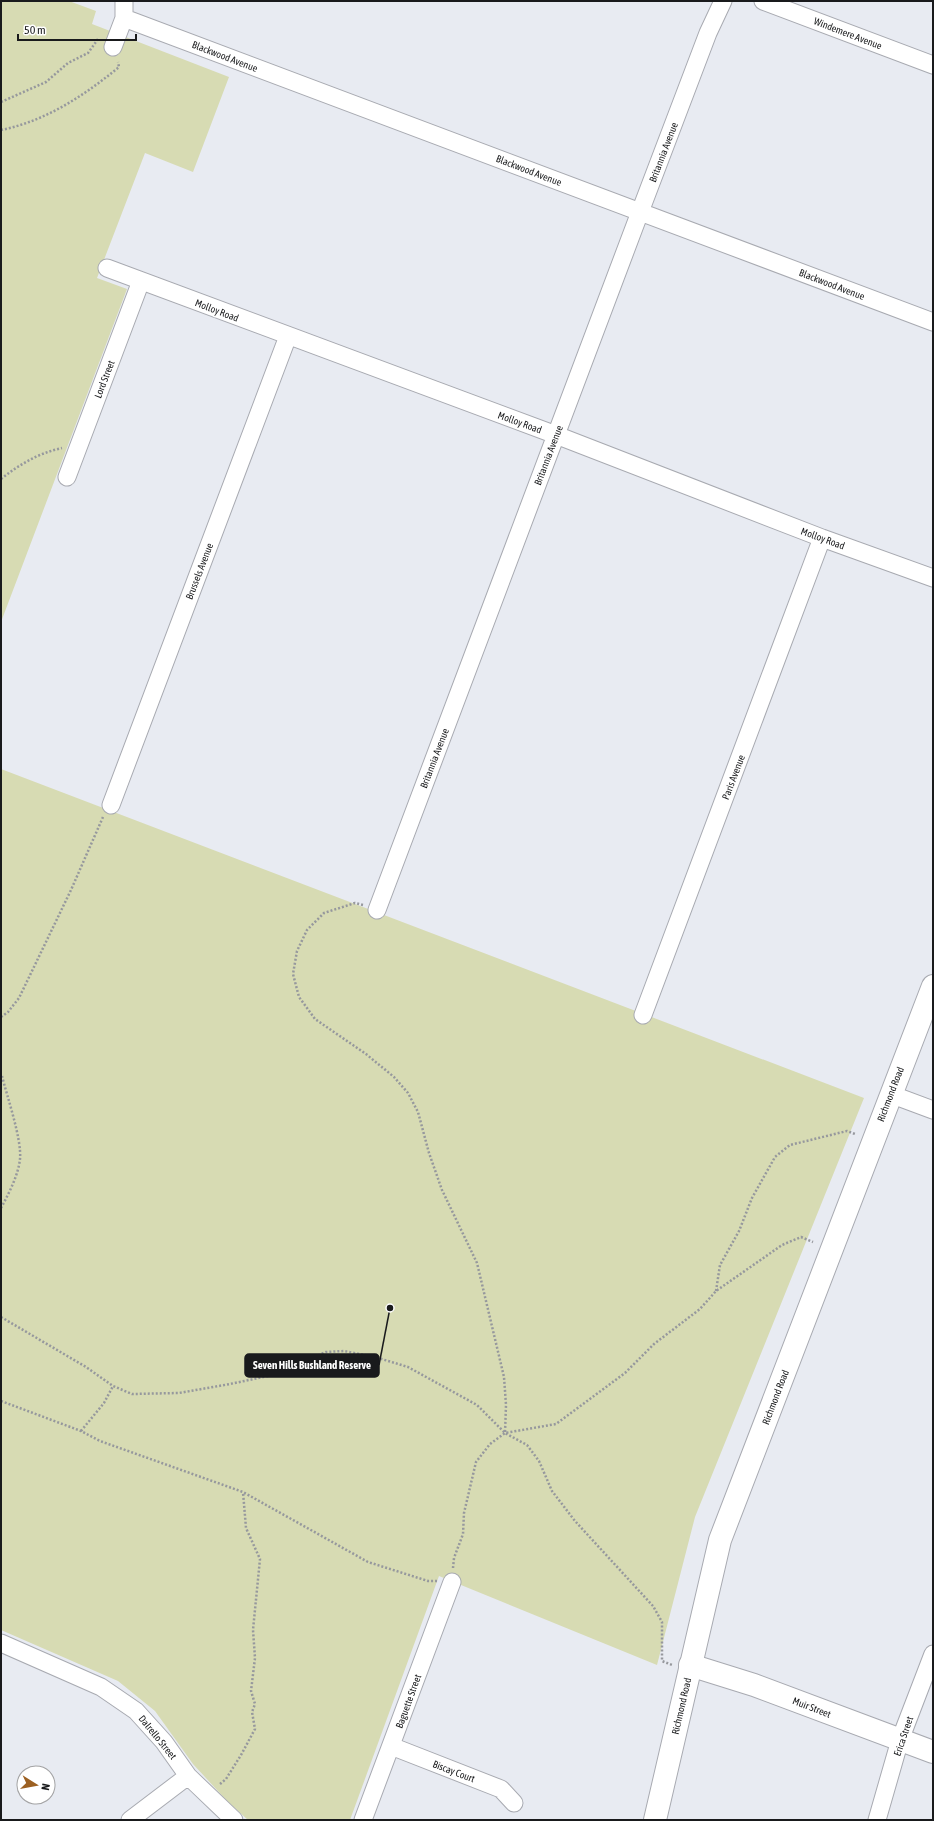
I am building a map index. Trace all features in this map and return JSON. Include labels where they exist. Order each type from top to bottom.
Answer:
[{"type":"main road","name":"Richmond Road","points":[[655,1820],[720,1540],[890,1094],[933,986]]},
{"type":"main road","name":"Muir Street","points":[[690,1665],[754,1685],[933,1752]]},
{"type":"street","points":[[113,46],[124,18],[124,1]]},
{"type":"street","name":"Britannia Avenue","points":[[377,910],[708,33],[723,1]]},
{"type":"street","name":"Windemere Avenue","points":[[763,1],[933,65]]},
{"type":"street","name":"Blackwood Avenue","points":[[124,18],[933,322]]},
{"type":"street","name":"Molloy Road","points":[[107,268],[556,435],[822,538],[933,578]]},
{"type":"street","name":"Lord Street","points":[[67,477],[141,281]]},
{"type":"street","name":"Brussels Avenue","points":[[111,805],[288,336]]},
{"type":"street","name":"Paris Avenue","points":[[643,1015],[822,538]]},
{"type":"street","points":[[890,1094],[933,1110]]},
{"type":"street","name":"Baguette Street","points":[[363,1820],[452,1582]]},
{"type":"street","name":"Dalrello Street","points":[[1,1643],[101,1687],[136,1711],[164,1742],[188,1776],[234,1820]]},
{"type":"street","name":"Erica Street","points":[[877,1820],[900,1740],[933,1654]]},
{"type":"street","name":"Biscay Court","points":[[391,1746],[500,1789],[514,1803]]},
{"type":"street","points":[[130,1820],[188,1776]]},
{"type":"path","points":[[1,102],[46,82],[68,63],[88,53],[99,37]]},
{"type":"path","points":[[1,130],[33,121],[86,93],[119,67],[113,46]]},
{"type":"path","points":[[1,479],[15,468],[43,452],[80,444]]},
{"type":"path","points":[[1,1016],[8,1012],[19,998],[71,890],[83,859],[104,815],[111,805]]},
{"type":"path","points":[[377,910],[355,902],[324,913],[307,930],[297,951],[293,974],[299,997],[316,1019],[366,1054],[394,1077],[408,1093],[418,1112],[429,1153],[442,1190],[477,1263],[504,1377],[506,1405],[505,1433]]},
{"type":"path","points":[[1,1072],[1,1077],[16,1132],[20,1158],[11,1188],[1,1208]]},
{"type":"path","points":[[716,1291],[720,1265],[739,1231],[752,1198],[775,1157],[790,1145],[847,1131],[855,1134]]},
{"type":"path","points":[[1,1401],[81,1431],[100,1441],[243,1492],[368,1562],[428,1580],[452,1582],[454,1558],[463,1534],[464,1514],[476,1462],[490,1444],[505,1433],[556,1424],[625,1373],[654,1344],[700,1309],[716,1291],[782,1246],[801,1237],[813,1242]]},
{"type":"path","points":[[1,1317],[86,1367],[113,1386],[132,1394],[179,1393],[268,1376],[326,1352],[344,1351],[375,1357],[408,1367],[477,1405],[505,1433],[527,1445],[539,1461],[552,1491],[585,1532],[653,1606],[662,1622],[662,1661],[667,1664],[690,1665]]},
{"type":"path","points":[[81,1431],[104,1403],[113,1386]]},
{"type":"path","points":[[207,1795],[226,1779],[255,1729],[252,1712],[255,1704],[251,1691],[255,1658],[253,1630],[260,1559],[246,1528],[243,1492]]},
{"type":"green space","points":[[1,1],[69,1],[96,11],[92,24],[229,77],[193,172],[145,153],[97,278],[127,289],[1,622]]},
{"type":"green space","points":[[1,769],[864,1098],[695,1517],[657,1665],[439,1576],[350,1820],[248,1820],[228,1802],[193,1764],[155,1711],[118,1681],[1,1630]]},
{"type":"place","name":"Seven Hills Bushland Reserve","points":[[390,1308]]}]
